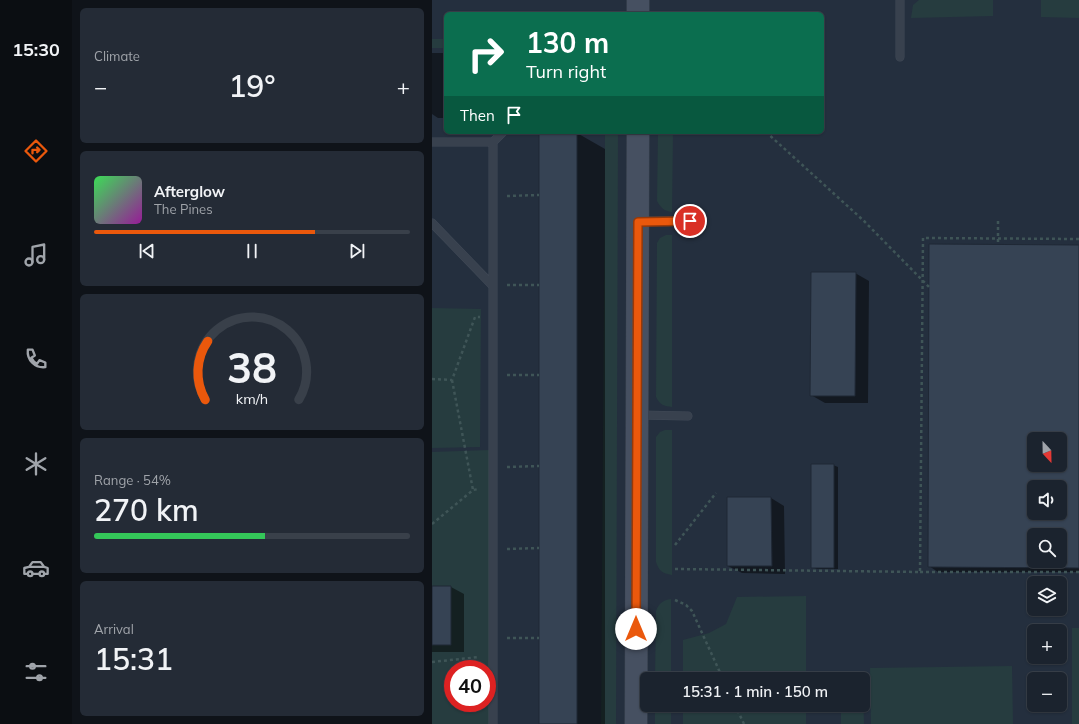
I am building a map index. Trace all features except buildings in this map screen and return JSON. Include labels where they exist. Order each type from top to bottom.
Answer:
[{"type":"street","points":[[638,0],[638,12]]},
{"type":"street","points":[[636,724],[638,134]]},
{"type":"lane","points":[[900,0],[900,57]]},
{"type":"lane","points":[[432,142],[493,142],[502,134]]},
{"type":"lane","points":[[493,142],[493,724]]},
{"type":"lane","points":[[638,222],[690,221]]},
{"type":"lane","points":[[432,223],[493,286]]},
{"type":"lane","points":[[637,415],[688,416]]},
{"type":"path","points":[[768,134],[864,221],[929,287]]},
{"type":"path","points":[[493,196],[539,195]]},
{"type":"path","points":[[998,221],[998,245]]},
{"type":"path","points":[[920,572],[923,238],[1079,239]]},
{"type":"path","points":[[493,286],[539,285]]},
{"type":"path","points":[[473,490],[452,380],[475,317],[493,317]]},
{"type":"path","points":[[493,375],[539,375]]},
{"type":"path","points":[[432,379],[452,380]]},
{"type":"path","points":[[493,467],[539,466]]},
{"type":"path","points":[[432,524],[473,490],[493,489]]},
{"type":"path","points":[[675,545],[716,493]]},
{"type":"path","points":[[493,549],[539,548]]},
{"type":"path","points":[[675,569],[1079,572]]},
{"type":"path","points":[[675,600],[686,605],[692,611],[720,672]]},
{"type":"path","points":[[493,638],[539,638]]},
{"type":"path","points":[[432,662],[493,655]]},
{"type":"path","points":[[738,712],[744,724]]},
{"type":"green space","points":[[919,0],[993,0],[993,16],[911,18],[913,5]]},
{"type":"green space","points":[[1041,0],[1079,0],[1079,18],[1041,17]]},
{"type":"green space","points":[[432,39],[444,39],[444,48],[432,48]]},
{"type":"green space","points":[[605,134],[618,134],[616,724],[601,724]]},
{"type":"green space","points":[[658,134],[673,134],[672,212],[663,209],[657,201]]},
{"type":"green space","points":[[666,235],[672,235],[672,407],[662,405],[656,397],[657,243],[660,238]]},
{"type":"green space","points":[[432,308],[481,309],[480,447],[432,448]]},
{"type":"green space","points":[[672,430],[672,575],[661,571],[656,562],[656,437],[660,432]]},
{"type":"green space","points":[[489,450],[490,660],[444,660],[444,712],[490,712],[490,724],[432,724],[432,452]]},
{"type":"green space","points":[[806,596],[806,672],[683,672],[683,640],[709,633],[726,624],[737,597]]},
{"type":"green space","points":[[671,599],[671,672],[655,672],[656,611],[658,606],[666,600]]},
{"type":"green space","points":[[1072,628],[1079,628],[1079,724],[1072,724]]},
{"type":"green space","points":[[1012,666],[1013,724],[871,724],[870,668]]},
{"type":"green space","points":[[655,712],[671,712],[671,724],[655,724]]},
{"type":"green space","points":[[683,712],[806,712],[806,724],[683,724]]},
{"type":"green space","points":[[841,712],[864,712],[864,724],[841,724]]},
{"type":"route","points":[[636,629],[638,222],[690,221]]}]
